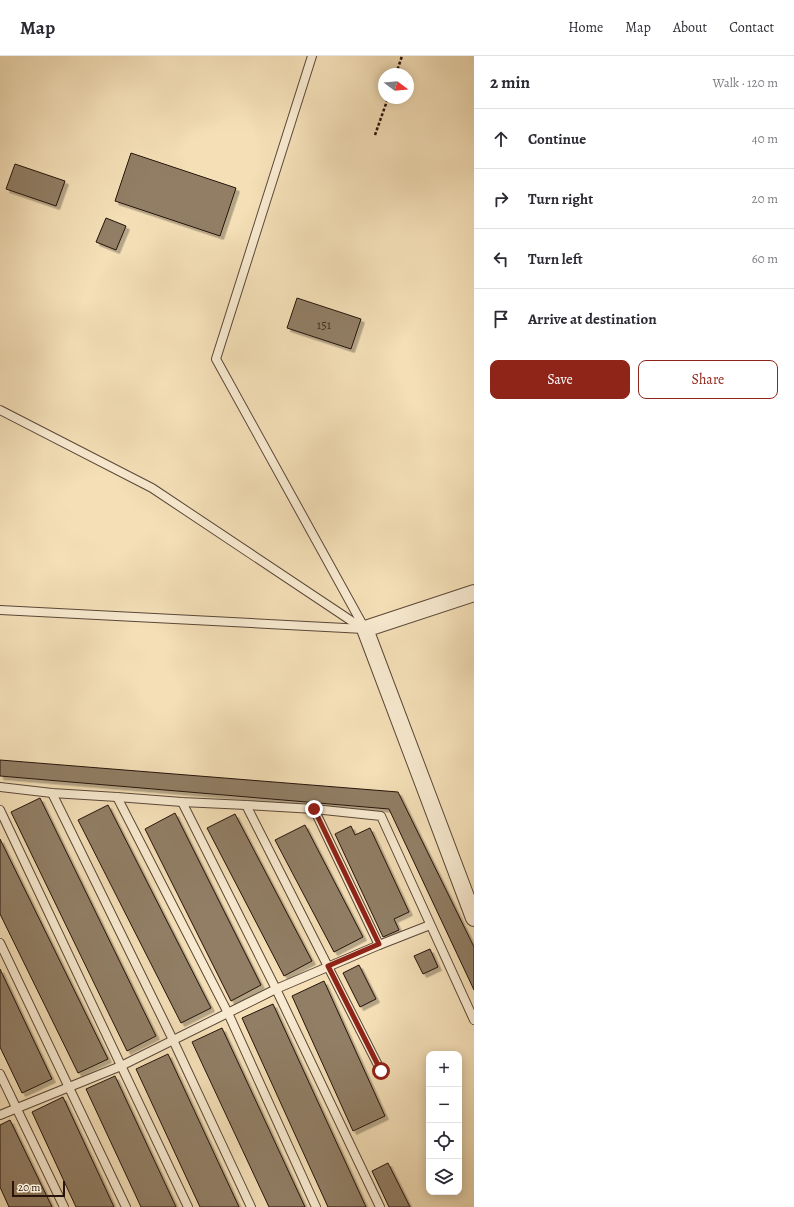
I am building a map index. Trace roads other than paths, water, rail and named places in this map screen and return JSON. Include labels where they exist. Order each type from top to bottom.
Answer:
[{"type":"street","points":[[474,593],[365,629],[474,918]]},
{"type":"lane","points":[[312,56],[216,359],[365,629]]},
{"type":"lane","points":[[0,410],[152,488],[365,629]]},
{"type":"lane","points":[[0,610],[365,629]]},
{"type":"lane","points":[[0,787],[52,793],[314,809],[381,816],[474,1020]]},
{"type":"lane","points":[[52,793],[173,1040],[251,1207]]},
{"type":"lane","points":[[117,797],[228,1012],[316,1207]]},
{"type":"lane","points":[[182,802],[276,989],[380,1207]]},
{"type":"lane","points":[[246,805],[381,1071]]},
{"type":"lane","points":[[314,809],[379,944]]},
{"type":"lane","points":[[0,810],[188,1207]]},
{"type":"lane","points":[[0,1114],[121,1066],[276,989],[379,944],[430,925]]},
{"type":"lane","points":[[0,944],[126,1207]]},
{"type":"lane","points":[[0,1074],[64,1207]]}]
